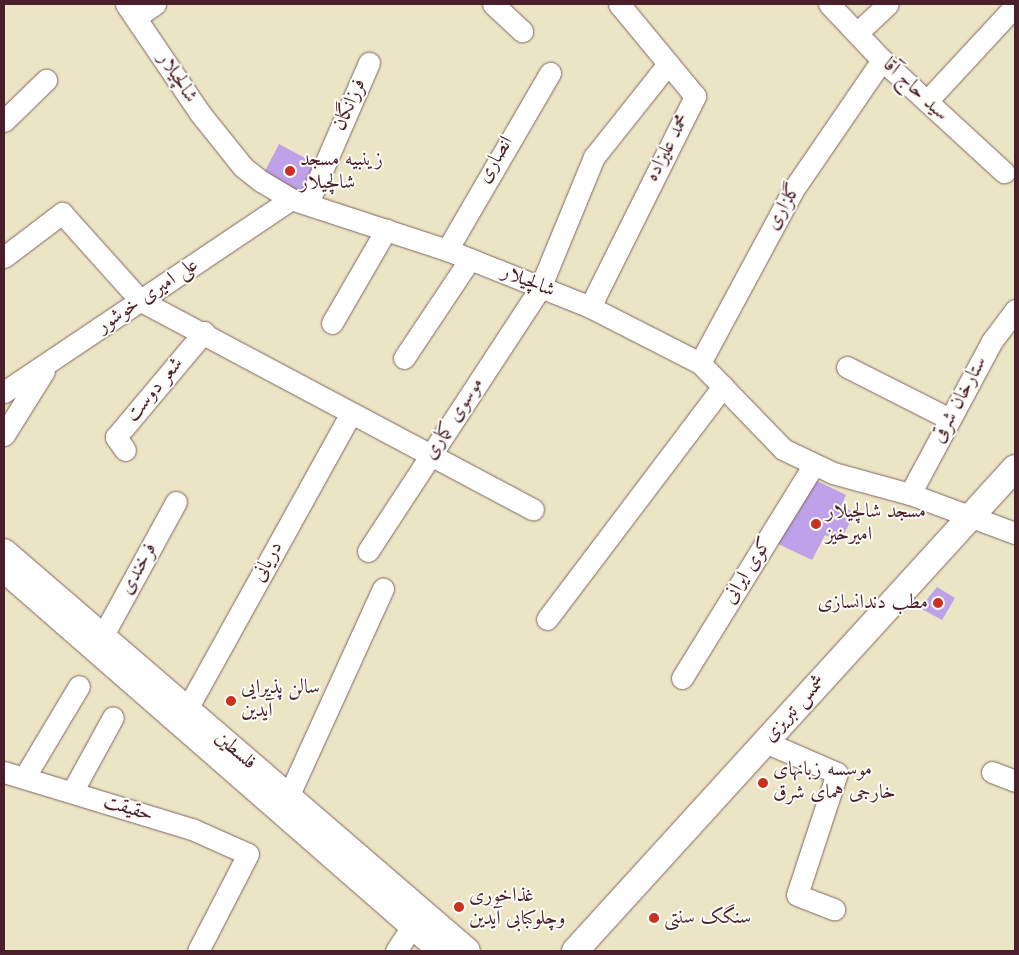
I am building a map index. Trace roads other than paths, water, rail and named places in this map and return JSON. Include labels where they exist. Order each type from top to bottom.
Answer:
[{"type":"main road","name":"شمس تبریزی","points":[[574,951],[1015,468]]},
{"type":"main road","name":"فلسطین","points":[[4,552],[467,951]]},
{"type":"street","points":[[131,10],[155,4]]},
{"type":"street","points":[[493,4],[522,31]]},
{"type":"street","name":"محمد علیزاده","points":[[590,307],[695,96],[619,4]]},
{"type":"street","name":"سید حاج آقا","points":[[829,4],[882,60],[1004,172]]},
{"type":"street","points":[[857,33],[888,4]]},
{"type":"street","points":[[927,101],[1015,6]]},
{"type":"street","name":"شالچیلار","points":[[131,10],[199,112],[243,167],[299,201],[447,250],[590,307],[700,363],[783,449],[814,464],[972,515],[1015,533]]},
{"type":"street","name":"گلزاری","points":[[700,363],[793,190],[882,60]]},
{"type":"street","name":"فرزانگان","points":[[299,201],[369,63]]},
{"type":"street","name":"موسوی کماری","points":[[368,551],[540,288],[594,157],[668,64]]},
{"type":"street","name":"انصاری","points":[[447,250],[550,73]]},
{"type":"street","points":[[4,121],[46,80]]},
{"type":"street","name":"علی امیری خوشور","points":[[4,392],[49,364],[141,301],[299,201]]},
{"type":"street","points":[[4,257],[62,213],[141,301],[204,332],[350,415],[532,509]]},
{"type":"street","points":[[332,323],[386,230]]},
{"type":"street","points":[[404,358],[470,260]]},
{"type":"street","name":"ستارخان شرقی","points":[[910,494],[992,341],[1015,310]]},
{"type":"street","name":"شعر دوست","points":[[125,450],[116,437],[204,332]]},
{"type":"street","points":[[4,434],[49,364]]},
{"type":"street","points":[[847,367],[950,419]]},
{"type":"street","points":[[547,619],[723,386]]},
{"type":"street","name":"دریانی","points":[[187,709],[350,415]]},
{"type":"street","name":"کوی ایرانی","points":[[682,678],[814,464]]},
{"type":"street","name":"فرخندی","points":[[102,637],[176,502]]},
{"type":"street","points":[[4,572],[438,951]]},
{"type":"street","points":[[288,797],[383,589]]},
{"type":"street","points":[[24,778],[79,686]]},
{"type":"street","points":[[72,792],[113,717]]},
{"type":"street","points":[[765,742],[837,773],[797,895],[834,910]]},
{"type":"street","name":"حقیقت","points":[[4,772],[192,828],[248,854],[198,951]]},
{"type":"street","points":[[992,772],[1015,781]]},
{"type":"street","points":[[396,951],[411,928]]},
{"type":"place","name":"زینبیه مسجد شالچیلار","points":[[290,171]]},
{"type":"place","name":"مسجد شالچیلار امیرخیز","points":[[816,524]]},
{"type":"place","name":"مطب دندانسازی","points":[[938,603]]},
{"type":"place","name":"سالن پذیرایی آیدین","points":[[231,701]]},
{"type":"place","name":"موسسه زبانهای خارجی همای شرق","points":[[763,783]]},
{"type":"place","name":"غذاخوری وچلوکبابی آیدین","points":[[459,907]]},
{"type":"place","name":"سنگک سنتی","points":[[654,918]]}]
